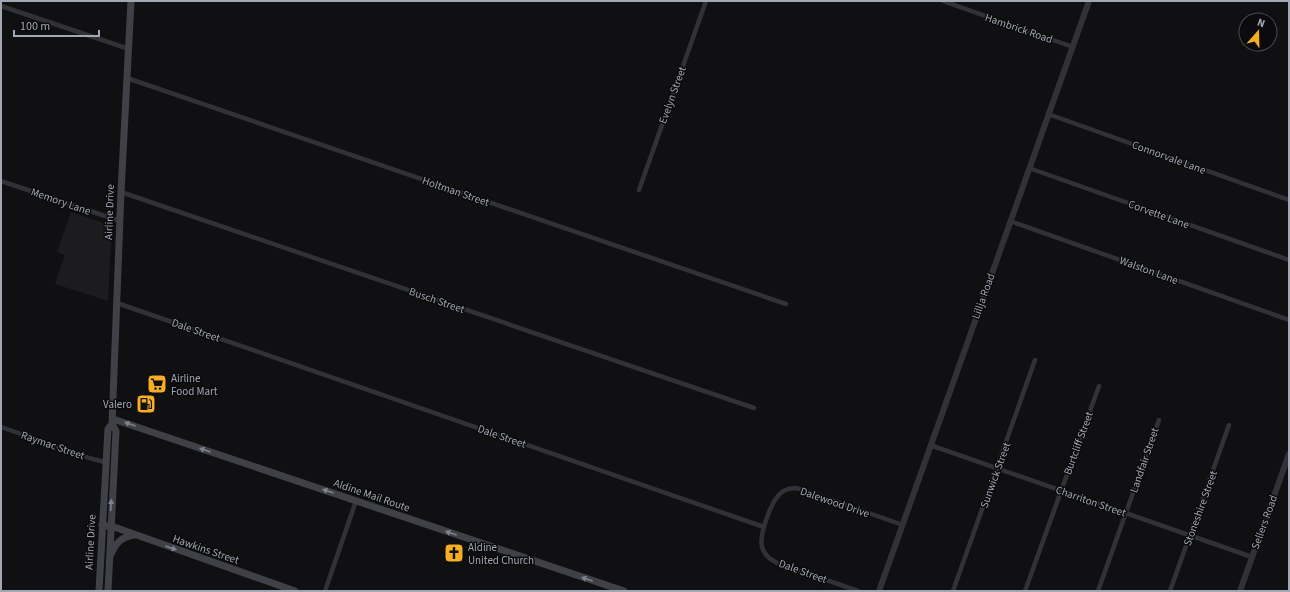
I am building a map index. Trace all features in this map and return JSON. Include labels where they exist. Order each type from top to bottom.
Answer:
[{"type":"main road","name":"Airline Drive","points":[[108,591],[110,526],[116,431],[113,421],[121,192],[130,1]]},
{"type":"main road","name":"Airline Drive","points":[[99,591],[105,462],[108,429],[113,421]]},
{"type":"main road","name":"Aldine Mail Route","points":[[113,421],[624,591]]},
{"type":"main road","name":"Hawkins Street","points":[[102,525],[110,526],[294,591]]},
{"type":"main road","points":[[109,561],[115,545],[120,540],[134,535]]},
{"type":"street","name":"Evelyn Street","points":[[639,190],[706,1]]},
{"type":"street","name":"Hambrick Road","points":[[943,1],[1073,47]]},
{"type":"street","name":"Lillja Road","points":[[879,591],[1089,1]]},
{"type":"street","points":[[1,6],[128,48]]},
{"type":"street","name":"Holtman Street","points":[[127,78],[786,304]]},
{"type":"street","name":"Connorvale Lane","points":[[1048,114],[1289,200]]},
{"type":"street","name":"Corvette Lane","points":[[1029,168],[1289,260]]},
{"type":"street","name":"Memory Lane","points":[[1,181],[120,221]]},
{"type":"street","name":"Busch Street","points":[[121,192],[754,408]]},
{"type":"street","name":"Walston Lane","points":[[1010,221],[1289,320]]},
{"type":"street","name":"Dale Street","points":[[117,303],[764,527],[761,539],[763,548],[768,557],[777,562],[858,591]]},
{"type":"street","name":"Sunwick Street","points":[[953,591],[998,468],[1035,360]]},
{"type":"street","name":"Burtcliff Street","points":[[1025,591],[1099,386]]},
{"type":"street","name":"Landfair Street","points":[[1098,591],[1159,420]]},
{"type":"street","name":"Stoneshire Street","points":[[1170,591],[1229,425]]},
{"type":"street","name":"Raymac Street","points":[[1,427],[89,458],[105,462]]},
{"type":"street","name":"Charriton Street","points":[[930,445],[1252,557]]},
{"type":"street","name":"Sellers Road","points":[[1240,591],[1289,454]]},
{"type":"street","name":"Dalewood Drive","points":[[764,527],[776,498],[785,490],[791,488],[797,488],[903,525]]},
{"type":"street","points":[[325,591],[356,501]]},
{"type":"shaded area","points":[[71,212],[112,226],[108,301],[55,284],[65,255],[57,252]]},
{"type":"place","name":"Airline Food Mart","points":[[157,384]]},
{"type":"place","name":"Valero","points":[[146,404]]},
{"type":"place","name":"Aldine United Church","points":[[454,553]]}]
